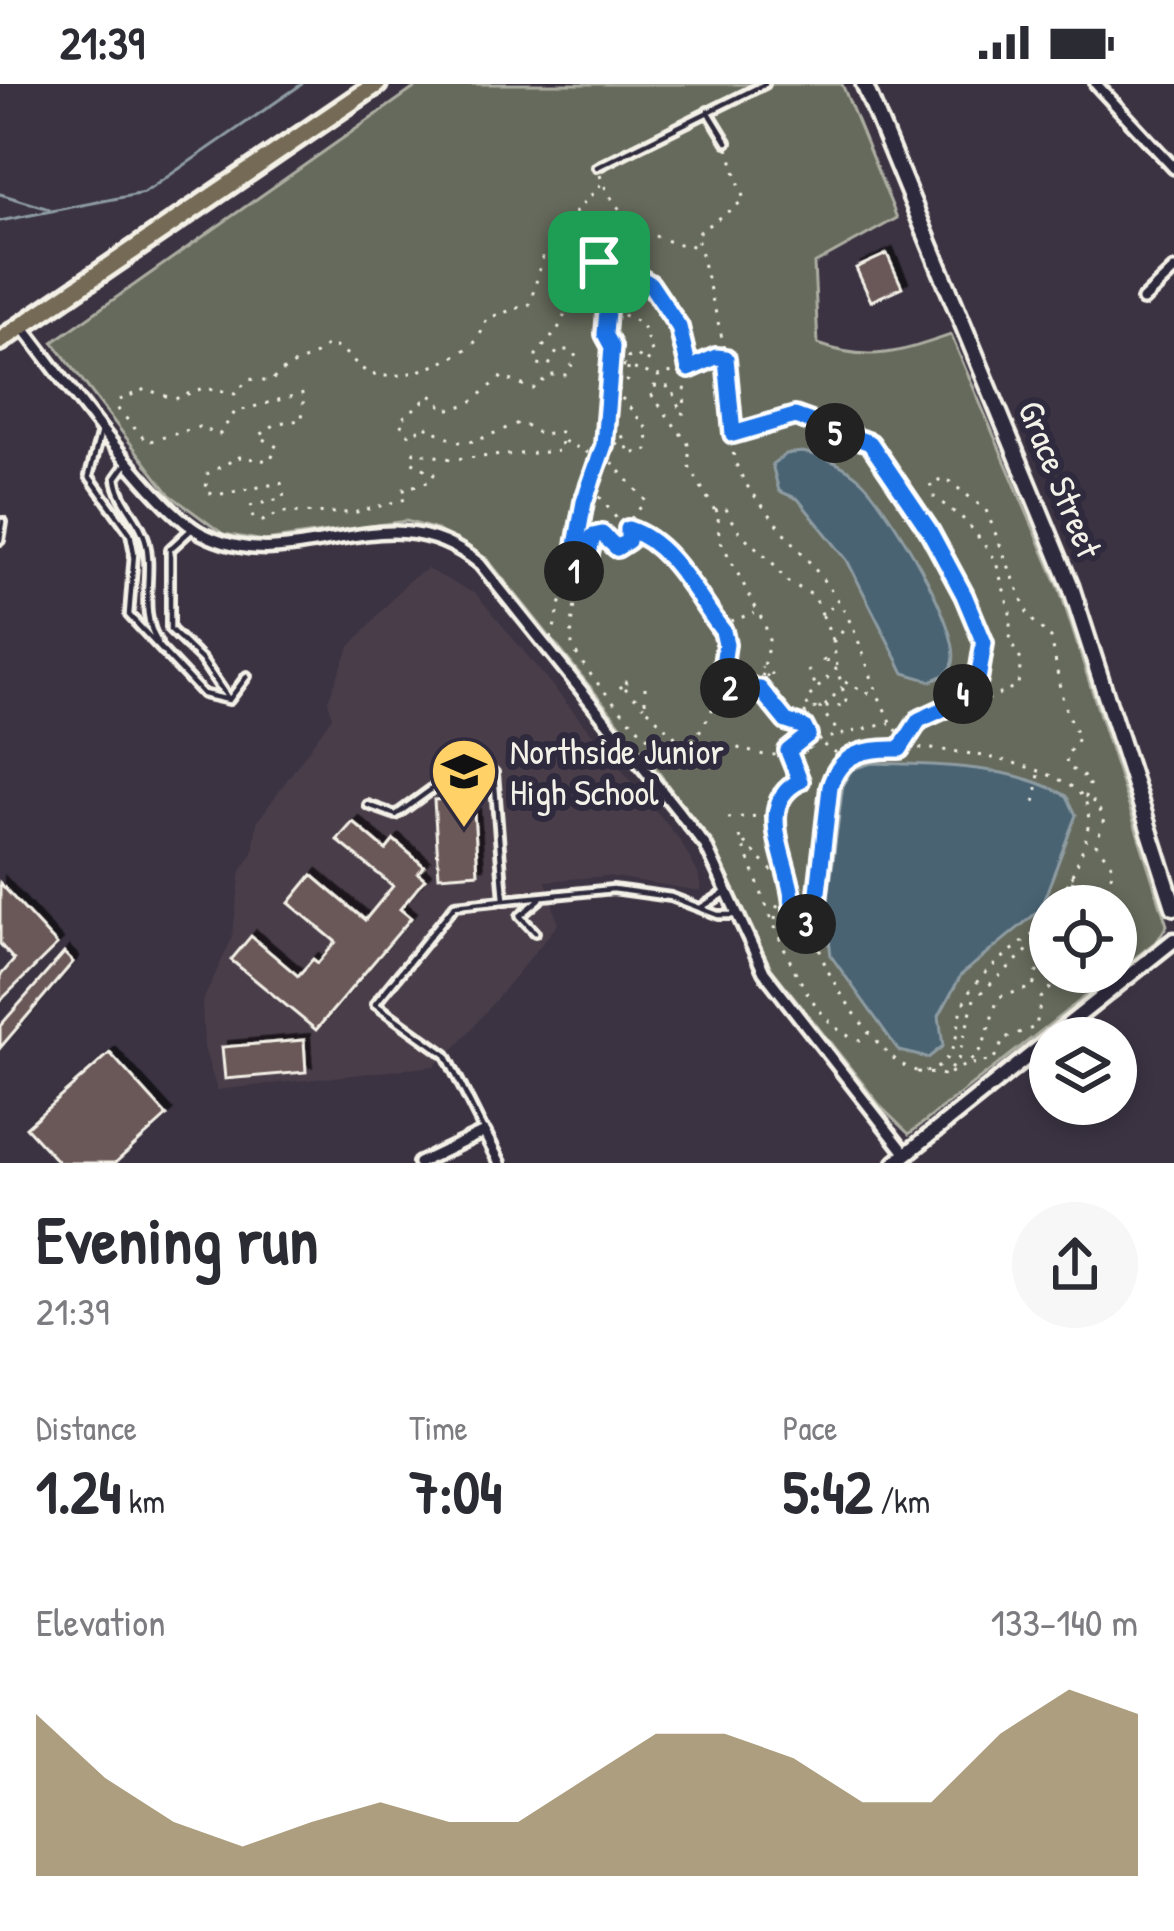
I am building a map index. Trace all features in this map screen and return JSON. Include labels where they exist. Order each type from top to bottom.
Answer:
[{"type":"highway","points":[[0,340],[377,84]]},
{"type":"main road","name":"Grace Street","points":[[864,84],[1071,587],[1174,907]]},
{"type":"street","points":[[1096,84],[1174,168]]},
{"type":"street","points":[[1143,300],[1174,271]]},
{"type":"street","points":[[22,326],[130,460],[194,528],[233,545],[266,550],[369,530],[406,530],[438,538],[481,565],[706,846],[736,915],[780,995],[877,1118],[900,1159],[1029,1056]]},
{"type":"street","points":[[1078,1017],[1174,940]]},
{"type":"street","points":[[419,1163],[484,1132],[500,1163]]},
{"type":"lane","points":[[597,167],[766,84]]},
{"type":"lane","points":[[708,112],[727,142]]},
{"type":"lane","points":[[102,425],[89,476],[94,489],[122,520],[133,544],[129,615],[203,694],[229,700]]},
{"type":"lane","points":[[130,460],[116,478],[118,492],[145,537],[147,625],[164,654]]},
{"type":"lane","points":[[0,540],[3,522]]},
{"type":"lane","points":[[194,528],[170,549],[170,629],[202,660],[229,700]]},
{"type":"lane","points":[[229,700],[247,676]]},
{"type":"lane","points":[[368,805],[396,815],[447,778],[494,773],[504,900]]},
{"type":"lane","points":[[484,1132],[446,1055],[375,1004],[455,905],[644,891],[718,915],[736,915]]},
{"type":"lane","points":[[701,907],[728,891]]},
{"type":"lane","points":[[536,932],[520,916],[540,899]]},
{"type":"path","points":[[727,142],[744,200],[696,234],[696,245],[707,266],[726,358],[734,460],[745,483],[838,601],[871,663],[890,723],[904,740]]},
{"type":"path","points":[[597,167],[621,209],[650,236],[696,245]]},
{"type":"path","points":[[563,440],[555,454],[513,451],[452,459],[414,452],[411,461],[434,474],[431,481],[404,489],[406,499],[353,513],[281,512],[263,521],[253,517],[250,506],[284,498],[281,483],[213,495],[206,492],[205,477],[239,457],[270,461],[277,447],[259,436],[278,423],[302,420],[304,393],[235,412],[219,435],[199,427],[147,442],[117,408],[120,400],[145,389],[175,399],[203,388],[235,394],[248,379],[271,382],[293,362],[314,359],[327,345],[338,346],[369,374],[384,376],[445,361],[478,339],[488,318],[530,304],[542,257],[574,229],[574,214],[602,183]]},
{"type":"path","points":[[546,645],[556,628],[600,459],[610,362],[610,275],[599,262],[607,222],[621,209]]},
{"type":"path","points":[[603,256],[650,284],[679,327],[689,369],[683,415],[670,387],[653,386],[650,394],[689,446],[689,466],[715,511],[769,640],[760,689]]},
{"type":"path","points":[[600,459],[563,440],[560,432],[541,435],[521,422],[476,440],[457,442],[423,425],[413,436],[399,421],[431,395],[446,410],[469,404],[502,376],[532,388],[544,378],[565,375],[577,358],[571,350],[558,350],[548,367],[538,364],[536,355],[557,332],[574,295],[586,291],[607,296],[623,315],[641,323],[653,355],[646,363],[632,355],[626,367],[628,380],[617,392],[651,440],[640,456],[628,451],[626,437],[617,436],[608,458],[646,501],[628,529],[628,541],[617,548],[602,534],[593,536],[572,611],[570,636],[578,658],[666,756],[678,758],[728,743],[758,754],[788,751],[808,735]]},
{"type":"path","points":[[610,362],[658,376],[726,358]]},
{"type":"path","points":[[733,434],[795,416],[870,443],[929,530],[984,643],[972,686],[954,704],[919,720],[900,749]]},
{"type":"path","points":[[972,686],[983,702],[1018,685],[1021,660],[1010,643],[1010,611],[988,547],[934,497],[930,483],[944,478],[986,510],[1029,617],[1051,638],[1051,663],[1064,713],[1079,736],[1066,758],[1067,766],[1090,782],[1085,800],[1089,824],[1071,885]]},
{"type":"path","points":[[592,487],[628,529],[670,559],[724,637]]},
{"type":"path","points":[[715,511],[726,508],[745,542],[780,569],[783,579],[814,596],[833,642],[847,705],[809,709],[798,721],[786,721],[760,689],[720,685]]},
{"type":"path","points":[[572,567],[583,580]]},
{"type":"path","points":[[823,616],[838,601]]},
{"type":"path","points":[[718,626],[755,612]]},
{"type":"path","points":[[689,751],[703,732],[720,685],[729,623]]},
{"type":"path","points":[[833,642],[839,629],[851,624]]},
{"type":"path","points":[[826,665],[826,678]]},
{"type":"path","points":[[746,691],[764,666]]},
{"type":"path","points":[[809,709],[806,700],[837,668]]},
{"type":"path","points":[[808,670],[840,735]]},
{"type":"path","points":[[767,694],[770,679]]},
{"type":"path","points":[[842,685],[879,697]]},
{"type":"path","points":[[824,706],[842,685]]},
{"type":"path","points":[[645,687],[645,707]]},
{"type":"path","points":[[625,688],[689,751]]},
{"type":"path","points":[[798,721],[808,735],[845,758],[900,749],[983,756],[1067,782],[1085,800],[1095,802],[1104,819],[1096,844],[1113,866],[1108,885]]},
{"type":"path","points":[[816,740],[890,723]]},
{"type":"path","points":[[788,751],[800,781],[786,788],[775,815],[775,834],[787,864],[793,909],[814,927]]},
{"type":"path","points":[[845,758],[830,787],[814,927],[823,965],[885,1053],[915,1071],[945,1075],[993,1060],[1005,1038],[1036,1028],[1046,993]]},
{"type":"path","points":[[1034,802],[1040,771]]},
{"type":"path","points":[[728,818],[775,815]]},
{"type":"path","points":[[787,864],[782,877],[757,860],[740,837],[808,1002],[848,1037],[860,1040],[869,1033]]},
{"type":"path","points":[[1073,876],[1086,883]]},
{"type":"path","points":[[1068,885],[1073,876]]},
{"type":"path","points":[[774,921],[778,901]]},
{"type":"path","points":[[915,1071],[945,1059],[963,1003],[976,982],[1029,935]]},
{"type":"path","points":[[945,1075],[958,1060],[974,999],[1029,949]]},
{"type":"path","points":[[970,1064],[990,1039],[999,997],[1029,988]]},
{"type":"shaded area","name":"Northside Junior High School","points":[[427,569],[477,595],[679,839],[698,873],[701,891],[608,876],[546,881],[558,924],[459,1044],[434,1066],[217,1090],[204,1048],[202,1003],[232,938],[241,871],[253,853],[257,822],[332,717],[328,700],[349,648],[408,581]]},
{"type":"green space","points":[[420,84],[842,84],[897,218],[814,264],[818,344],[853,353],[885,353],[951,335],[1060,590],[1167,925],[1158,940],[1137,956],[1137,885],[1029,885],[1029,993],[1090,993],[1059,1017],[1029,1017],[1029,1041],[909,1134],[882,1108],[771,968],[710,844],[657,770],[487,559],[437,530],[406,521],[265,541],[223,534],[170,495],[53,342]]},
{"type":"water","points":[[802,452],[833,461],[860,479],[904,539],[947,626],[952,666],[943,675],[931,681],[904,673],[847,560],[798,499],[779,491],[772,464],[786,454]]},
{"type":"water","points":[[872,763],[997,772],[1067,796],[1076,815],[1049,885],[1029,885],[1029,919],[961,975],[939,1016],[943,1046],[928,1058],[899,1051],[831,956],[826,914],[843,785],[852,769]]},
{"type":"building","points":[[887,254],[902,287],[871,301],[856,268]]},
{"type":"building","points":[[473,797],[478,873],[439,876],[434,800]]},
{"type":"building","points":[[353,822],[386,850],[394,840],[424,866],[418,873],[425,879],[400,909],[411,918],[316,1030],[231,960],[251,936],[298,976],[313,959],[318,963],[336,942],[289,903],[312,875],[365,920],[393,886],[337,840]]},
{"type":"building","points":[[0,883],[57,945],[0,1001],[0,976],[14,960],[0,944]]},
{"type":"building","points":[[64,953],[73,962],[0,1048],[0,1026]]},
{"type":"building","points":[[304,1040],[306,1072],[225,1079],[222,1047]]},
{"type":"building","points":[[110,1053],[167,1116],[115,1163],[59,1163],[26,1127]]},
{"type":"waterway","points":[[0,221],[144,193],[302,84]]},
{"type":"waterway","points":[[0,194],[49,209]]},
{"type":"place","name":"Northside Junior High School","points":[[464,830]]},
{"type":"route","points":[[603,256],[650,284],[679,327],[689,369],[716,357],[726,358],[733,434],[795,416],[870,443],[929,530],[984,643],[978,680],[954,704],[919,720],[900,749],[855,754],[845,758],[833,775],[814,927],[793,909],[791,873],[775,834],[780,799],[786,788],[800,781],[788,751],[808,735],[804,727],[798,721],[786,721],[773,699],[760,689],[743,691],[720,685],[726,644],[723,631],[670,559],[636,531],[628,529],[628,541],[617,548],[611,548],[602,534],[593,536],[583,580],[572,567],[584,502],[604,445],[602,417],[612,347],[605,334],[609,304],[605,288],[610,275],[599,262],[603,256]]}]
